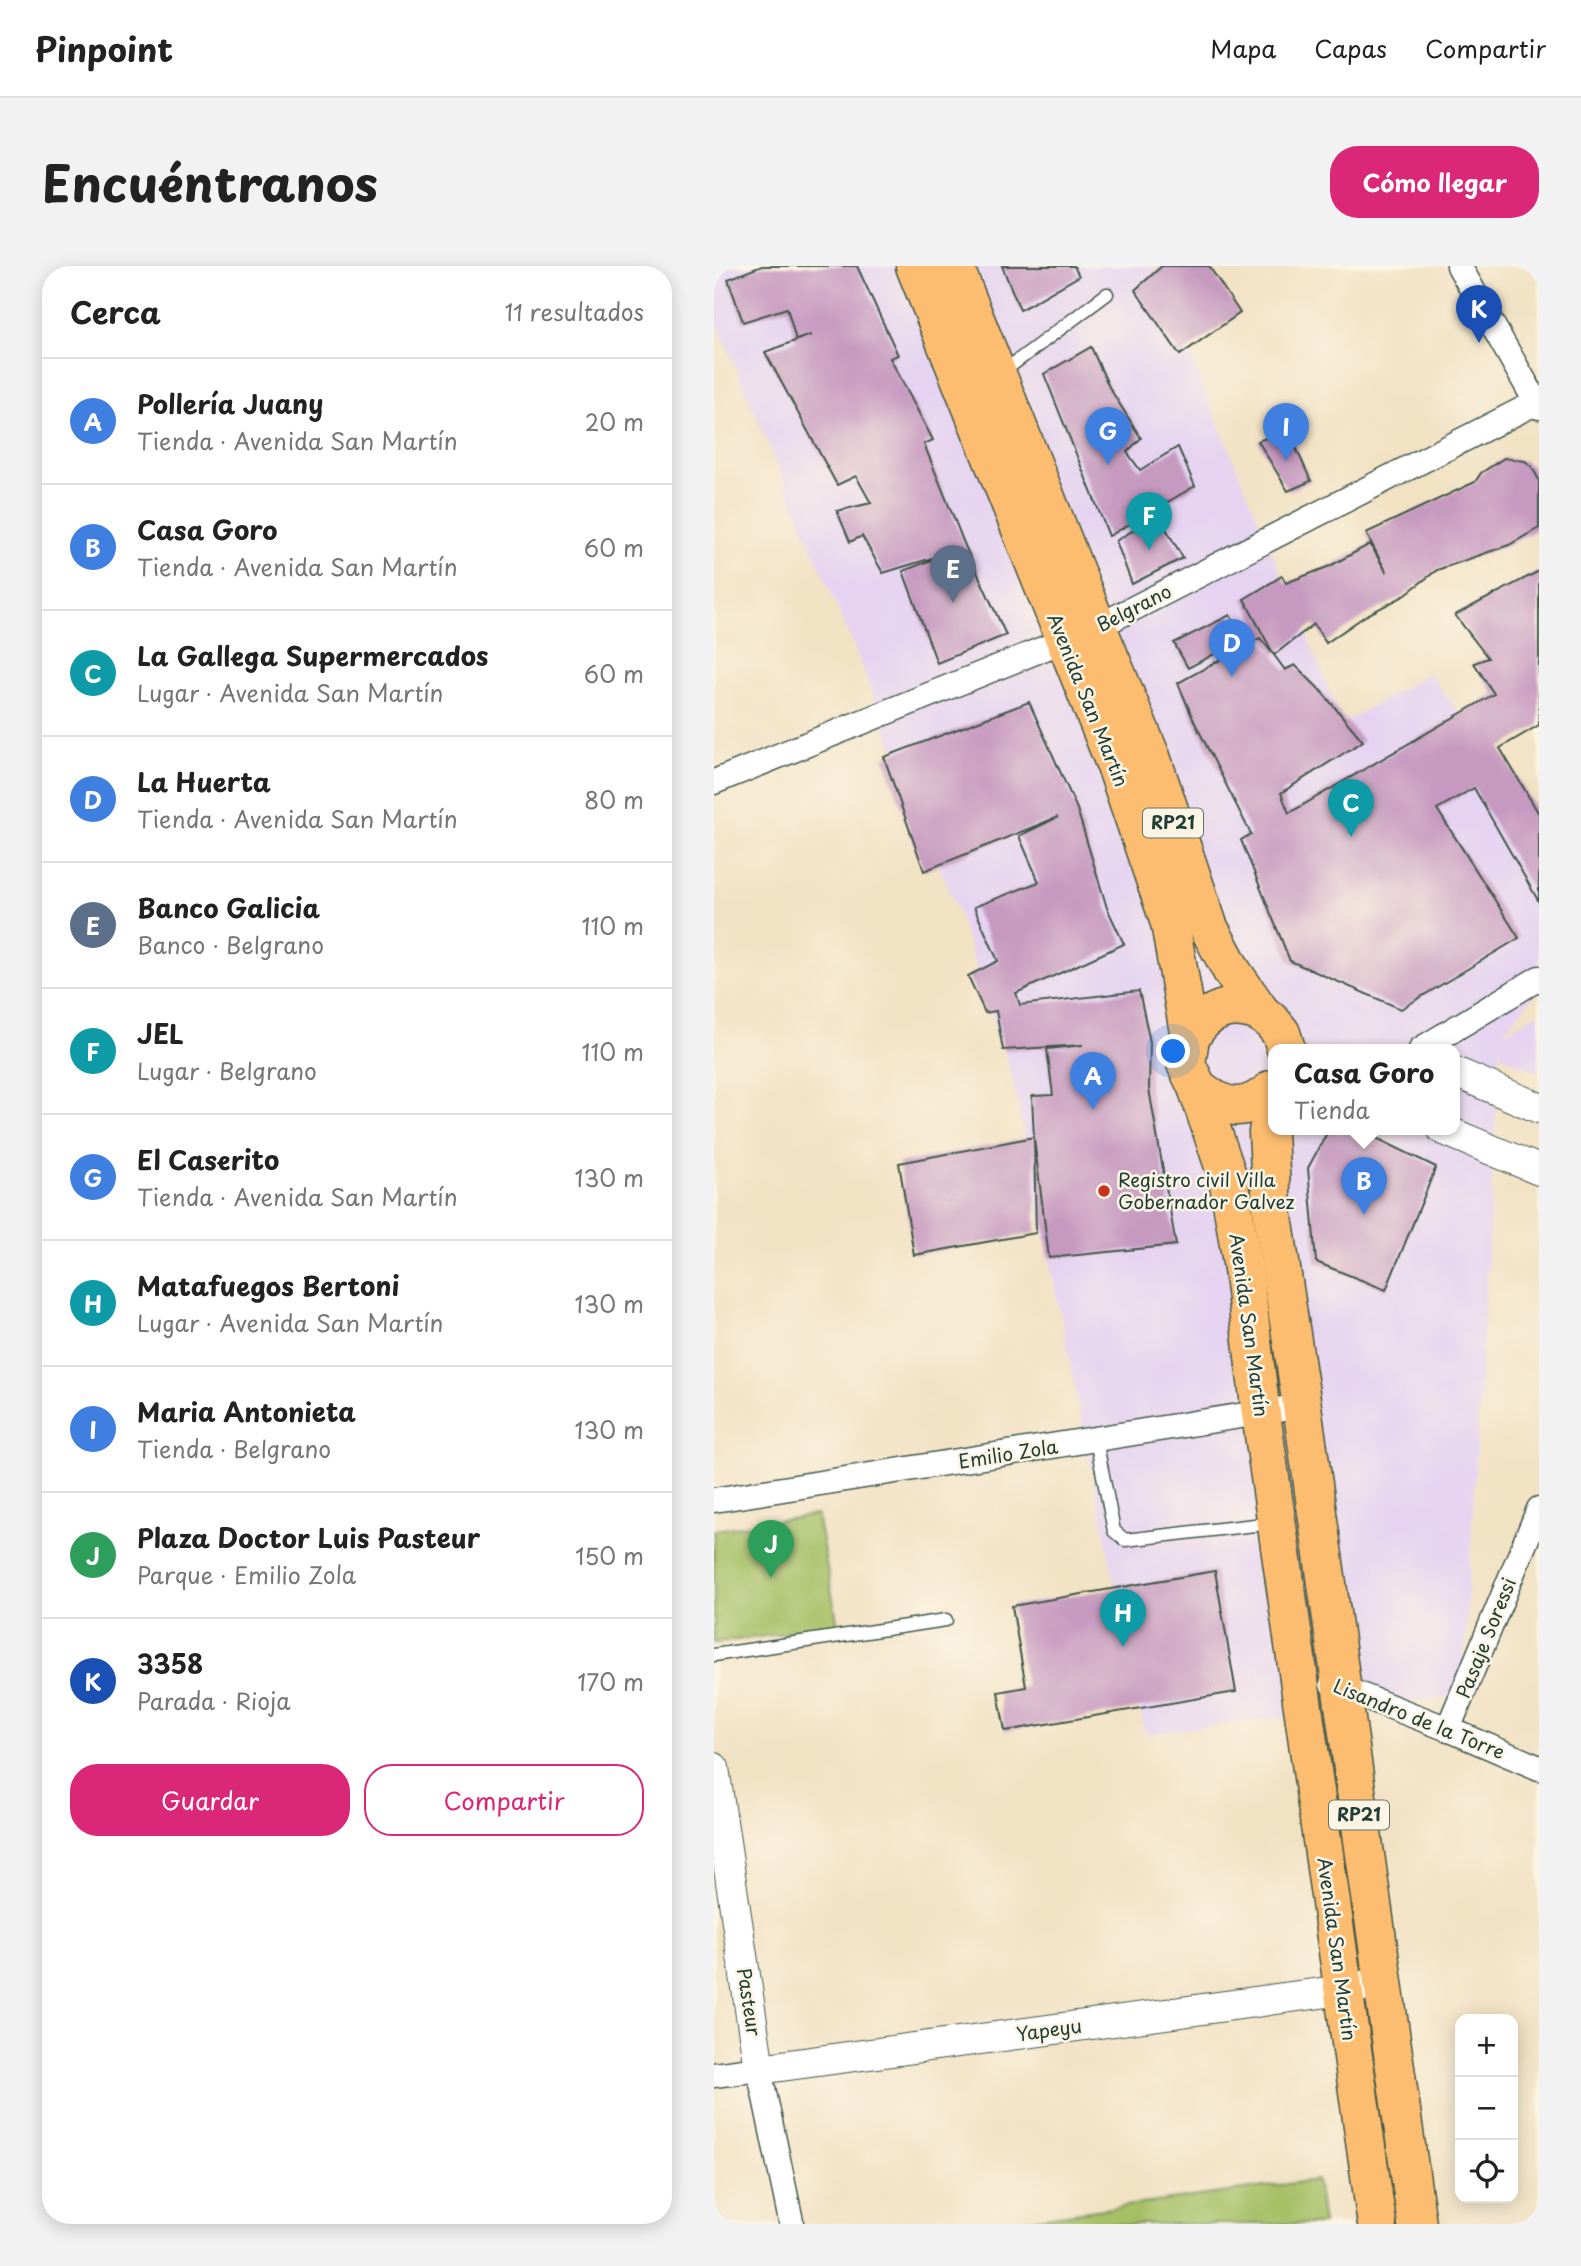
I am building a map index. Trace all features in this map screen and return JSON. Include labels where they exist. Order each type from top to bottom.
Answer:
[{"type":"main road","name":"Avenida San Martín","points":[[915,266],[1080,633],[1151,757],[1209,928],[1233,973],[1261,1013],[1281,1033],[1284,1044]]},
{"type":"main road","name":"Avenida San Martín","points":[[954,266],[998,376],[1080,633],[1118,771],[1170,923],[1190,1038],[1186,1064],[1197,1087],[1228,1178],[1244,1275],[1261,1414],[1377,2224]]},
{"type":"main road","points":[[1190,1038],[1207,1016],[1220,1009],[1248,1007],[1261,1013]]},
{"type":"main road","points":[[1197,1087],[1215,1102],[1237,1107],[1259,1101],[1268,1093]]},
{"type":"main road","name":"Avenida San Martín","points":[[1268,1135],[1272,1210],[1417,2224]]},
{"type":"street","points":[[1460,266],[1538,404]]},
{"type":"street","name":"Belgrano","points":[[714,782],[1080,633],[1538,404]]},
{"type":"street","points":[[1429,1044],[1539,978]]},
{"type":"street","points":[[1460,1074],[1539,1108]]},
{"type":"street","points":[[1456,1135],[1539,1170]]},
{"type":"street","name":"Emilio Zola","points":[[714,1500],[1302,1406]]},
{"type":"street","name":"Pasaje Soressi","points":[[1448,1729],[1539,1509]]},
{"type":"street","name":"Lisandro de la Torre","points":[[1298,1674],[1341,1687],[1539,1768]]},
{"type":"street","name":"Pasteur","points":[[714,1768],[759,2069]]},
{"type":"street","name":"Yapeyu","points":[[714,2075],[1343,1990],[1383,1982]]},
{"type":"street","points":[[759,2069],[791,2221]]},
{"type":"lane","points":[[998,376],[1107,294]]},
{"type":"lane","points":[[1096,1440],[1114,1531],[1125,1540],[1277,1523]]},
{"type":"lane","points":[[714,1656],[946,1620]]},
{"type":"shaded area","points":[[714,266],[1153,266],[1343,723],[1429,673],[1539,821],[1539,989],[1502,1034],[1539,1012],[1539,1072],[1502,1056],[1500,1043],[1462,1696],[1145,1734],[1012,1075],[960,918],[851,639],[714,316]]},
{"type":"green space","points":[[817,1515],[838,1626],[714,1643],[714,1530]]},
{"type":"green space","points":[[1317,2180],[1323,2224],[994,2224]]},
{"type":"building","points":[[762,266],[857,266],[898,355],[890,358],[933,440],[924,444],[966,548],[1006,635],[937,663],[903,571],[955,551],[883,573],[862,536],[850,542],[837,511],[871,503],[856,476],[837,485],[765,352],[811,335],[796,340],[787,308],[743,322],[728,279]]},
{"type":"building","points":[[1002,266],[1074,266],[1079,276],[1020,310]]},
{"type":"building","points":[[1162,266],[1209,266],[1240,313],[1180,355],[1135,290]]},
{"type":"building","points":[[1091,347],[1109,387],[1141,438],[1127,452],[1140,470],[1178,447],[1195,486],[1109,536],[1044,374]]},
{"type":"building","points":[[1288,430],[1311,481],[1288,491],[1258,441]]},
{"type":"building","points":[[1504,458],[1525,461],[1532,467],[1539,480],[1539,528],[1509,545],[1437,570],[1402,597],[1365,616],[1326,643],[1314,624],[1274,655],[1244,599],[1282,576],[1286,583],[1330,566],[1370,544],[1387,573],[1366,533],[1475,482],[1481,473]]},
{"type":"building","points":[[1158,515],[1183,558],[1132,584],[1116,541]]},
{"type":"building","points":[[1539,571],[1539,725],[1500,748],[1539,814],[1539,902],[1474,788],[1437,809],[1519,938],[1401,1009],[1290,961],[1241,840],[1251,834],[1194,721],[1178,683],[1260,638],[1285,670],[1295,665],[1322,692],[1363,741],[1281,793],[1289,813],[1494,694],[1474,663],[1488,658],[1455,615]]},
{"type":"building","points":[[1230,615],[1243,639],[1188,668],[1174,643]]},
{"type":"building","points":[[1029,702],[1077,809],[1107,908],[1124,944],[1016,993],[1020,1005],[1139,991],[1150,1042],[1149,1089],[1176,1245],[1049,1258],[1034,1139],[1032,1096],[1053,1095],[1047,1049],[1083,1045],[1003,1050],[996,1011],[985,1013],[968,976],[998,961],[974,907],[1039,882],[1019,836],[1058,817],[924,871],[884,757]]},
{"type":"building","points":[[1326,1135],[1370,1135],[1436,1167],[1386,1290],[1316,1262],[1308,1168]]},
{"type":"building","points":[[1034,1137],[1036,1233],[914,1255],[899,1163]]},
{"type":"building","points":[[1215,1571],[1236,1692],[1005,1731],[998,1692],[1026,1687],[1012,1606]]},
{"type":"place","name":"3358","points":[[1479,343]]},
{"type":"place","name":"Maria Antonieta","points":[[1286,461]]},
{"type":"place","name":"El Caserito","points":[[1108,465]]},
{"type":"place","name":"JEL","points":[[1149,550]]},
{"type":"place","name":"Banco Galicia","points":[[953,603]]},
{"type":"place","name":"La Huerta","points":[[1232,677]]},
{"type":"place","name":"La Gallega Supermercados","points":[[1351,837]]},
{"type":"place","name":"Pollería Juany","points":[[1093,1110]]},
{"type":"place","name":"Registro civil Villa Gobernador Galvez","points":[[1104,1191]]},
{"type":"place","name":"Casa Goro","points":[[1364,1215]]},
{"type":"place","name":"Plaza Doctor Luis Pasteur","points":[[771,1578]]},
{"type":"place","name":"Matafuegos Bertoni","points":[[1123,1647]]}]
